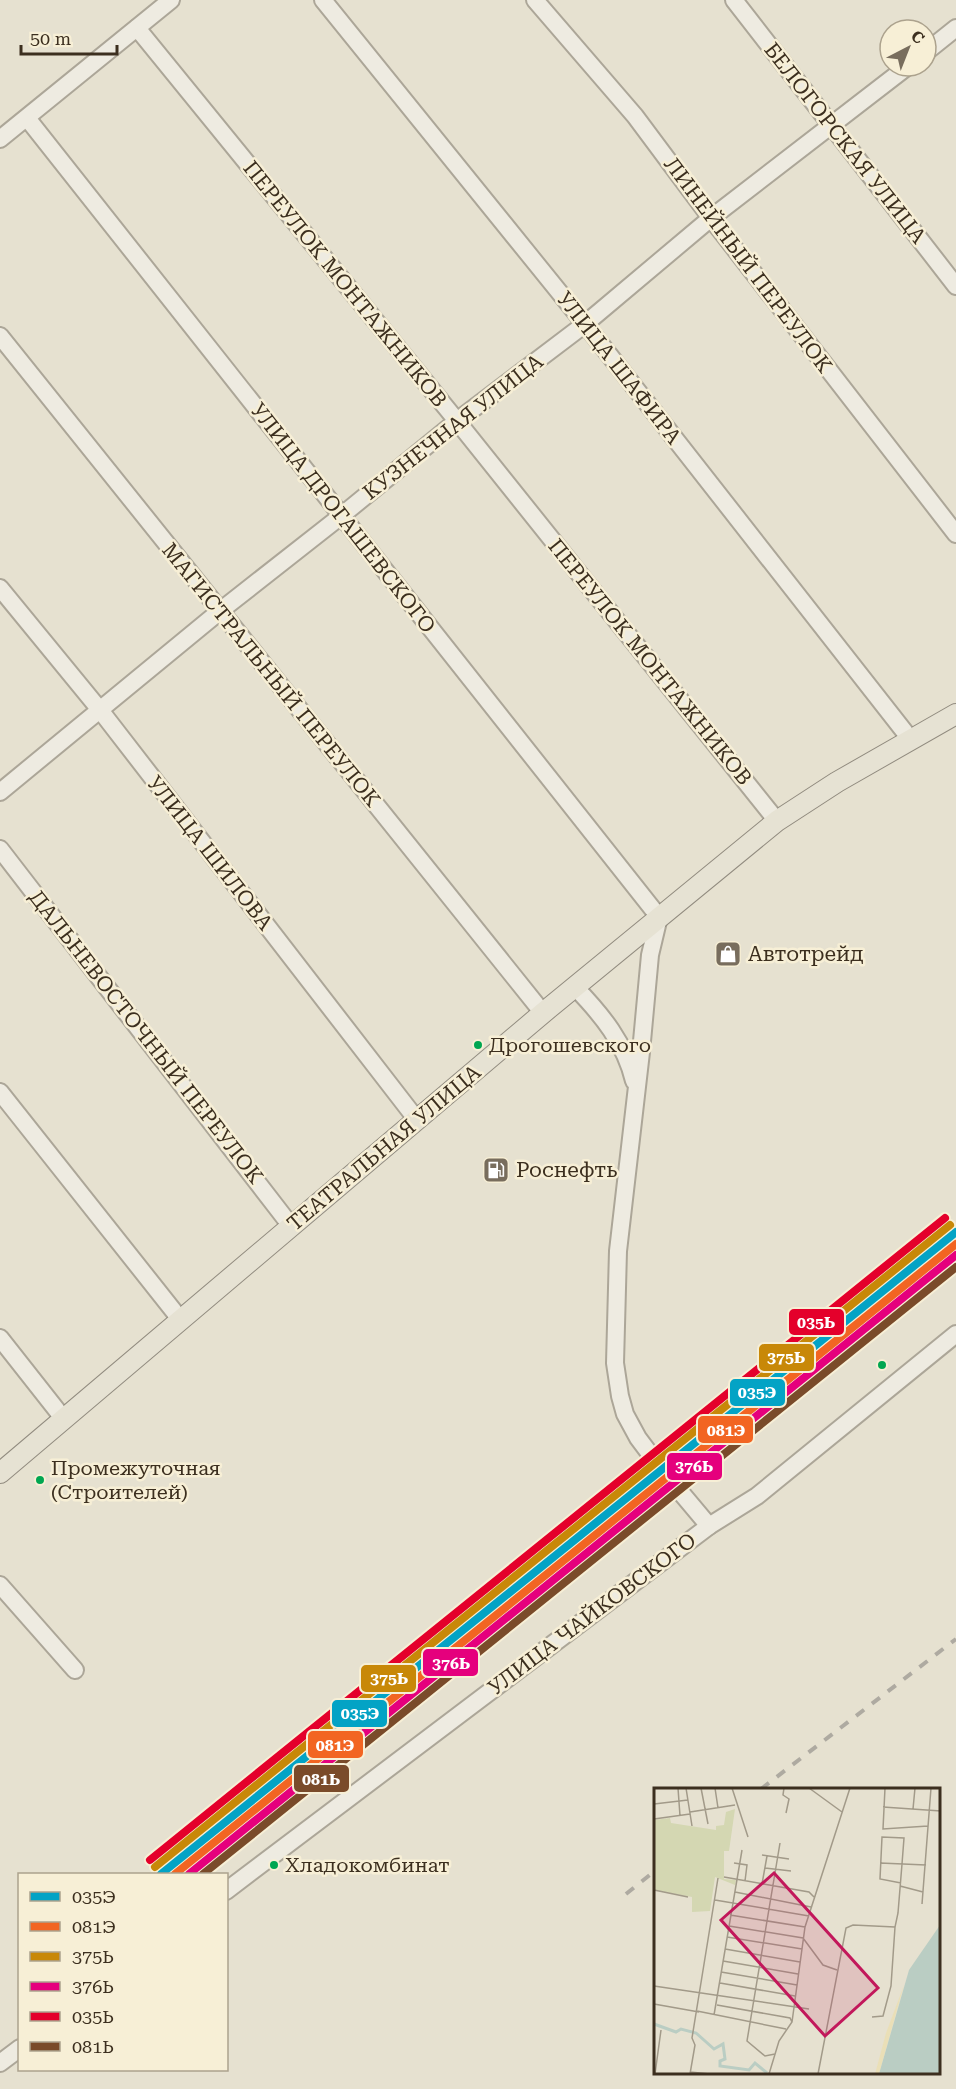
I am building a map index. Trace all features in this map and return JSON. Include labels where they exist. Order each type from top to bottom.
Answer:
[{"type":"main road","name":"ТЕАТРАЛЬНАЯ УЛИЦА","points":[[0,1473],[543,1013],[777,821],[837,782],[956,714]]},
{"type":"street","points":[[0,139],[171,0]]},
{"type":"street","name":"УЛИЦА ШАФИРА","points":[[323,0],[585,324],[911,740]]},
{"type":"street","name":"ЛИНЕЙНЫЙ ПЕРЕУЛОК","points":[[535,0],[635,116],[711,218],[956,534]]},
{"type":"street","name":"БЕЛОГОРСКАЯ УЛИЦА","points":[[738,2],[956,286]]},
{"type":"street","name":"ПЕРЕУЛОК МОНТАЖНИКОВ","points":[[137,28],[457,421],[777,821]]},
{"type":"street","points":[[938,42],[956,28]]},
{"type":"street","name":"КУЗНЕЧНАЯ УЛИЦА","points":[[0,792],[220,611],[457,421],[585,324],[711,218],[893,78]]},
{"type":"street","name":"УЛИЦА ДРОГАШЕВСКОГО","points":[[27,118],[659,917]]},
{"type":"street","name":"МАГИСТРАЛЬНЫЙ ПЕРЕУЛОК","points":[[0,336],[543,1013]]},
{"type":"street","name":"УЛИЦА ШИЛОВА","points":[[0,588],[100,710],[417,1120]]},
{"type":"street","name":"ДАЛЬНЕВОСТОЧНЫЙ ПЕРЕУЛОК","points":[[0,849],[291,1226]]},
{"type":"street","points":[[659,917],[650,955],[642,1053],[618,1251],[615,1363],[620,1396],[638,1438],[709,1526]]},
{"type":"street","points":[[575,987],[595,1008],[618,1039],[629,1061],[636,1089]]},
{"type":"street","points":[[0,1092],[180,1319]]},
{"type":"street","name":"УЛИЦА ЧАЙКОВСКОГО","points":[[228,1889],[709,1526],[757,1496],[956,1335]]},
{"type":"street","points":[[0,1338],[63,1418]]},
{"type":"street","points":[[0,1585],[75,1670]]},
{"type":"street","points":[[0,2063],[18,2050]]},
{"type":"railway","points":[[709,1432],[813,1364],[956,1248]]},
{"type":"railway","points":[[762,1788],[956,1639]]},
{"type":"railway","points":[[626,1894],[654,1872]]},
{"type":"transit line","name":"035Ь","points":[[150,1860],[945,1218]]},
{"type":"transit line","name":"375Ь","points":[[155,1867],[950,1225]]},
{"type":"transit line","name":"035Э","points":[[162,1873],[956,1232]]},
{"type":"transit line","name":"081Э","points":[[176,1873],[956,1244]]},
{"type":"transit line","name":"376Ь","points":[[190,1873],[956,1255]]},
{"type":"transit line","name":"081Ь","points":[[204,1873],[956,1267]]},
{"type":"place","name":"Автотрейд","points":[[728,954]]},
{"type":"place","name":"Дрогошевского","points":[[478,1045]]},
{"type":"place","name":"Роснефть","points":[[496,1170]]},
{"type":"place","name":"Промежуточная (Строителей)","points":[[40,1480]]},
{"type":"place","name":"Хладокомбинат","points":[[274,1865]]}]
